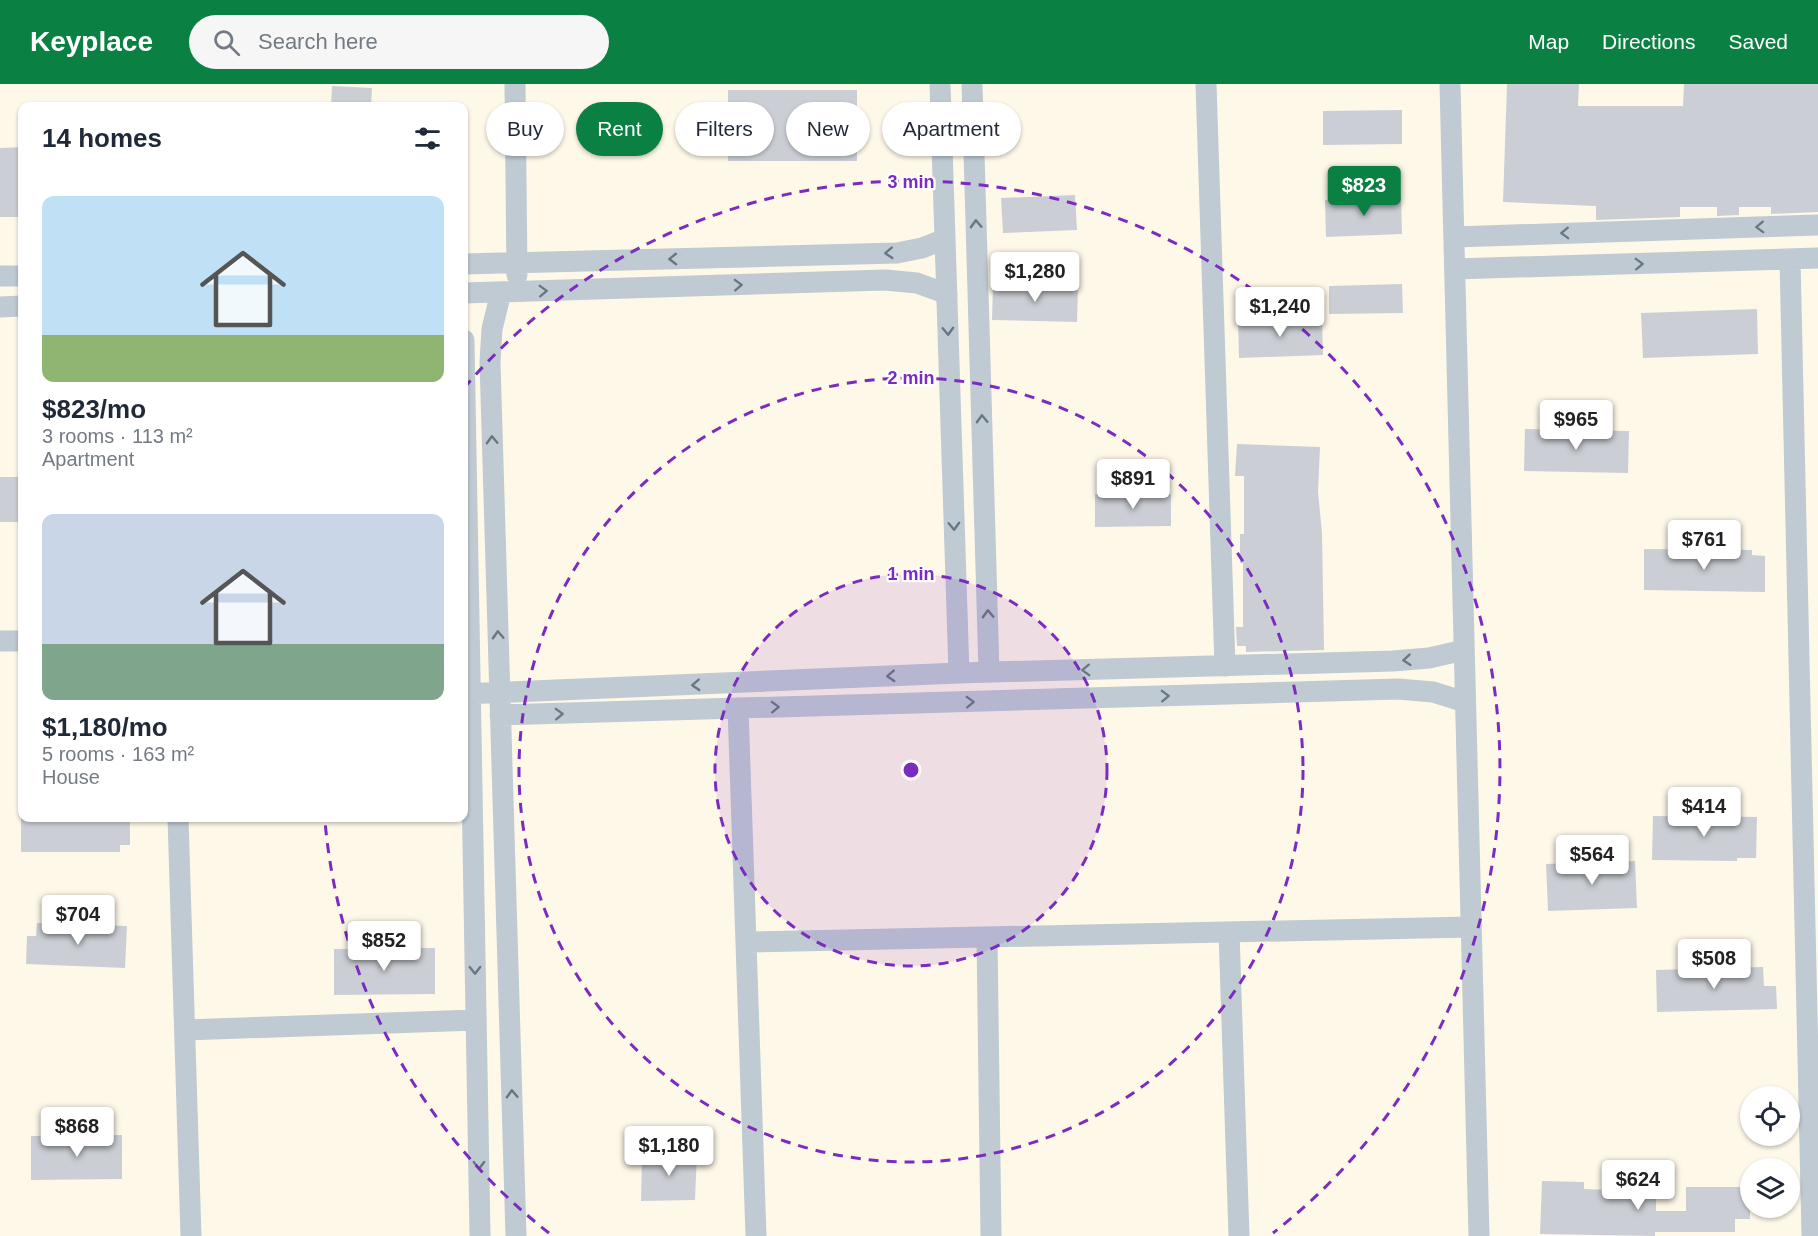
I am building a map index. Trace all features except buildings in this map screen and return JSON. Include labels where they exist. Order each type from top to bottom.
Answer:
[{"type":"lane","points":[[515,84],[517,263],[509,292],[492,329],[490,362],[516,1236]]},
{"type":"lane","points":[[940,84],[959,673]]},
{"type":"lane","points":[[972,84],[989,672]]},
{"type":"lane","points":[[1206,84],[1225,666]]},
{"type":"lane","points":[[1450,84],[1479,1236]]},
{"type":"lane","points":[[1454,237],[1818,225]]},
{"type":"lane","points":[[468,264],[897,253],[922,248],[945,239]]},
{"type":"lane","points":[[1455,269],[1818,258]]},
{"type":"lane","points":[[1790,259],[1812,980],[1812,1236]]},
{"type":"lane","points":[[0,276],[18,276]]},
{"type":"lane","points":[[468,293],[885,280],[916,283],[947,294]]},
{"type":"lane","points":[[0,307],[18,306]]},
{"type":"lane","points":[[0,640],[18,640]]},
{"type":"lane","points":[[468,694],[959,673],[1393,661],[1429,658],[1464,650]]},
{"type":"lane","points":[[501,715],[1398,689],[1433,692],[1465,702]]},
{"type":"lane","points":[[738,708],[756,1236]]},
{"type":"lane","points":[[468,725],[480,1236]]},
{"type":"lane","points":[[178,822],[191,1236]]},
{"type":"lane","points":[[474,912],[506,912]]},
{"type":"lane","points":[[746,942],[1471,927]]},
{"type":"lane","points":[[1229,932],[1239,1236]]},
{"type":"lane","points":[[987,937],[991,1236]]},
{"type":"lane","points":[[185,1030],[476,1020]]},
{"type":"shaded area","points":[[0,84],[1818,84],[1818,1236],[0,1236]]}]
